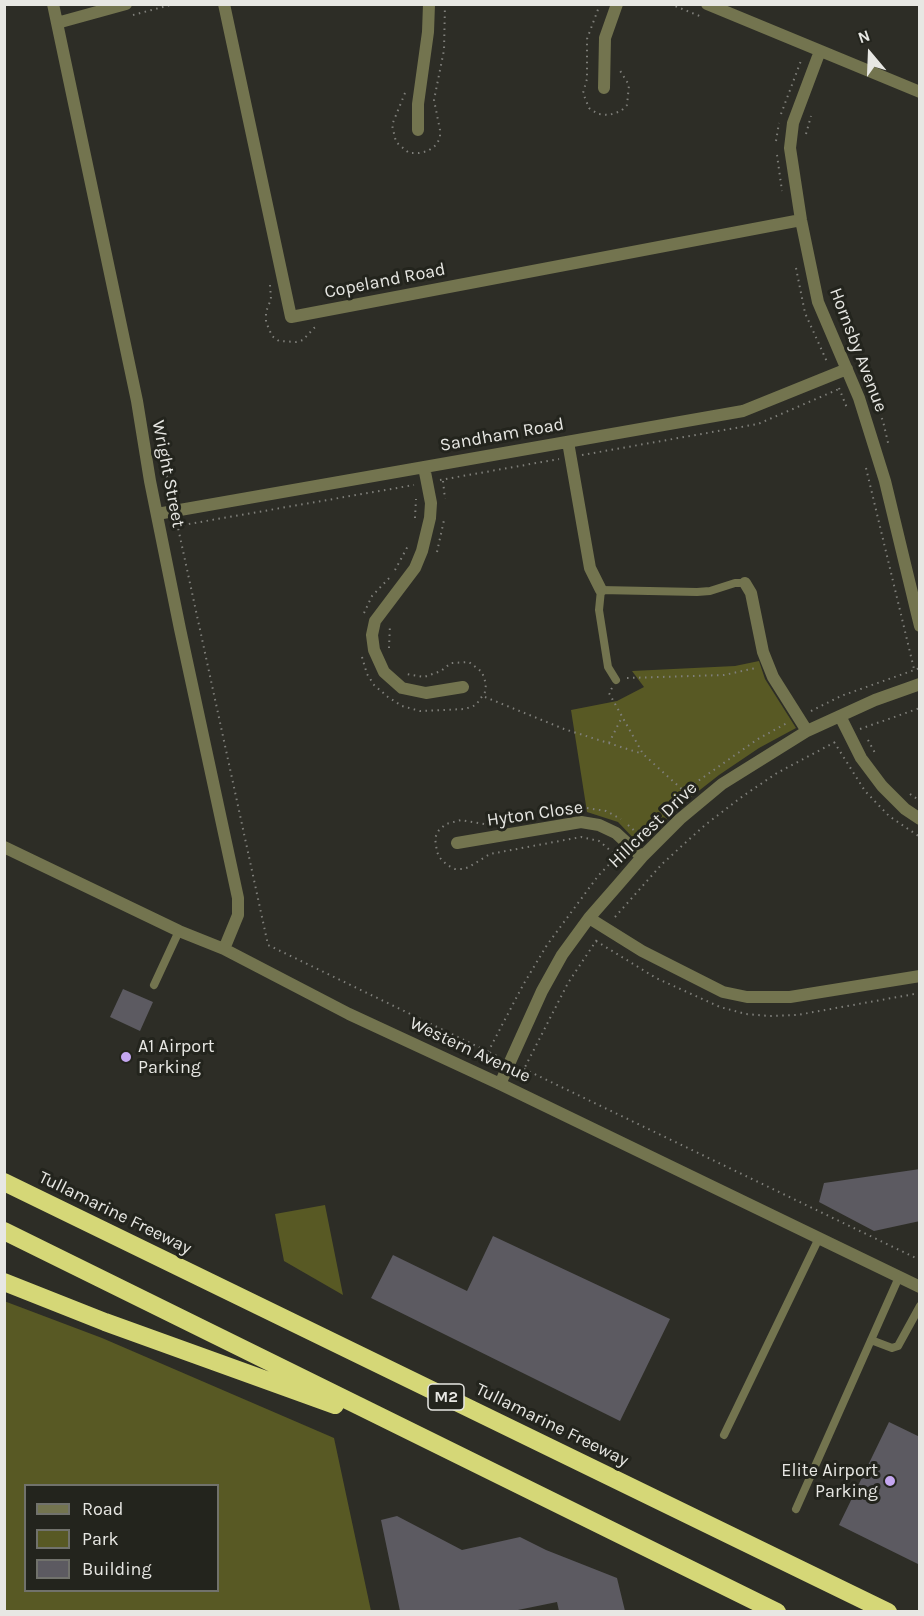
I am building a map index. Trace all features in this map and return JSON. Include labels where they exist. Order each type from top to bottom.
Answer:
[{"type":"highway","name":"Tullamarine Freeway","points":[[4,1182],[888,1611]]},
{"type":"highway","name":"M2","points":[[4,1231],[777,1611]]},
{"type":"highway","points":[[4,1282],[105,1322],[421,1437]]},
{"type":"street","name":"Wright Street","points":[[53,4],[238,898],[238,915],[224,949]]},
{"type":"street","points":[[57,23],[126,4]]},
{"type":"street","name":"Copeland Road","points":[[224,4],[291,317],[801,220]]},
{"type":"street","points":[[418,130],[418,104],[428,32],[429,4]]},
{"type":"street","points":[[604,88],[605,38],[617,4]]},
{"type":"street","points":[[707,4],[920,92]]},
{"type":"street","name":"Hornsby Avenue","points":[[820,51],[793,123],[790,148],[801,220],[818,302],[859,398],[885,481],[920,626]]},
{"type":"street","name":"Sandham Road","points":[[157,514],[743,411],[847,369]]},
{"type":"street","points":[[568,442],[590,568],[601,590]]},
{"type":"street","points":[[424,467],[431,503],[428,531],[415,568],[375,621],[372,635],[374,650],[384,672],[402,688],[426,693],[463,687]]},
{"type":"street","points":[[745,583],[751,592],[763,652],[773,678],[807,731]]},
{"type":"street","name":"Hillcrest Drive","points":[[500,1084],[542,991],[562,955],[589,918],[642,857],[680,819],[722,784],[807,731],[875,700],[920,684]]},
{"type":"street","points":[[840,716],[861,758],[882,786],[905,809],[920,819]]},
{"type":"street","name":"Hyton Close","points":[[457,843],[581,822],[599,825],[616,833],[642,857]]},
{"type":"street","name":"Western Avenue","points":[[4,846],[178,931],[224,949],[349,1014],[500,1084],[920,1287]]},
{"type":"street","points":[[589,918],[642,951],[723,992],[747,997],[790,997],[920,976]]},
{"type":"lane","points":[[616,680],[608,667],[606,656],[599,610],[601,590],[697,592],[710,591],[735,583],[745,583]]},
{"type":"lane","points":[[154,985],[178,931]]},
{"type":"lane","points":[[724,1435],[819,1238]]},
{"type":"lane","points":[[796,1509],[899,1277]]},
{"type":"lane","points":[[871,1340],[892,1348],[898,1346],[920,1306]]},
{"type":"path","points":[[804,141],[813,109]]},
{"type":"path","points":[[269,282],[271,299],[266,312],[266,322],[272,336],[279,341],[296,342],[303,340],[314,328],[321,325]]},
{"type":"path","points":[[874,400],[883,421],[891,456]]},
{"type":"path","points":[[156,430],[268,945],[920,1260]]},
{"type":"path","points":[[443,480],[446,504]]},
{"type":"path","points":[[414,527],[416,495]]},
{"type":"path","points":[[434,557],[445,514]]},
{"type":"path","points":[[362,618],[372,596],[401,561],[412,535]]},
{"type":"path","points":[[390,652],[388,632],[394,617]]},
{"type":"path","points":[[360,650],[367,674],[374,685],[402,706],[420,711],[465,710],[476,705],[484,697],[486,684],[482,672],[469,662],[451,663],[441,671],[424,677],[403,672]]},
{"type":"path","points":[[685,792],[643,754],[609,693],[616,680],[640,676],[724,675],[768,665]]},
{"type":"path","points":[[484,697],[564,729],[643,754]]},
{"type":"path","points":[[524,1069],[568,983],[605,928],[662,864],[705,825],[742,796],[777,773],[849,734],[920,708]]},
{"type":"path","points":[[609,743],[622,717]]},
{"type":"path","points":[[862,729],[876,754]]},
{"type":"path","points":[[910,793],[920,801]]},
{"type":"path","points":[[615,917],[621,921]]},
{"type":"green space","points":[[759,661],[765,679],[796,728],[759,748],[719,775],[682,804],[640,845],[618,822],[587,812],[571,710],[617,701],[644,687],[632,671],[735,666]]},
{"type":"green space","points":[[325,1205],[343,1295],[284,1261],[275,1214]]},
{"type":"green space","points":[[4,1301],[102,1338],[334,1438],[371,1611],[5,1611]]},
{"type":"building","points":[[123,989],[153,1002],[140,1031],[110,1017]]},
{"type":"building","points":[[920,1169],[920,1221],[874,1231],[819,1202],[824,1183]]},
{"type":"building","points":[[493,1236],[670,1319],[620,1421],[371,1298],[393,1255],[467,1291]]},
{"type":"building","name":"Elite Airport Parking","points":[[889,1422],[920,1437],[920,1565],[839,1525]]},
{"type":"building","points":[[397,1516],[462,1550],[520,1537],[546,1550],[617,1578],[625,1611],[559,1611],[557,1602],[513,1611],[400,1611],[381,1520]]},
{"type":"place","name":"A1 Airport Parking","points":[[126,1057]]},
{"type":"place","name":"Elite Airport Parking","points":[[890,1481]]}]
